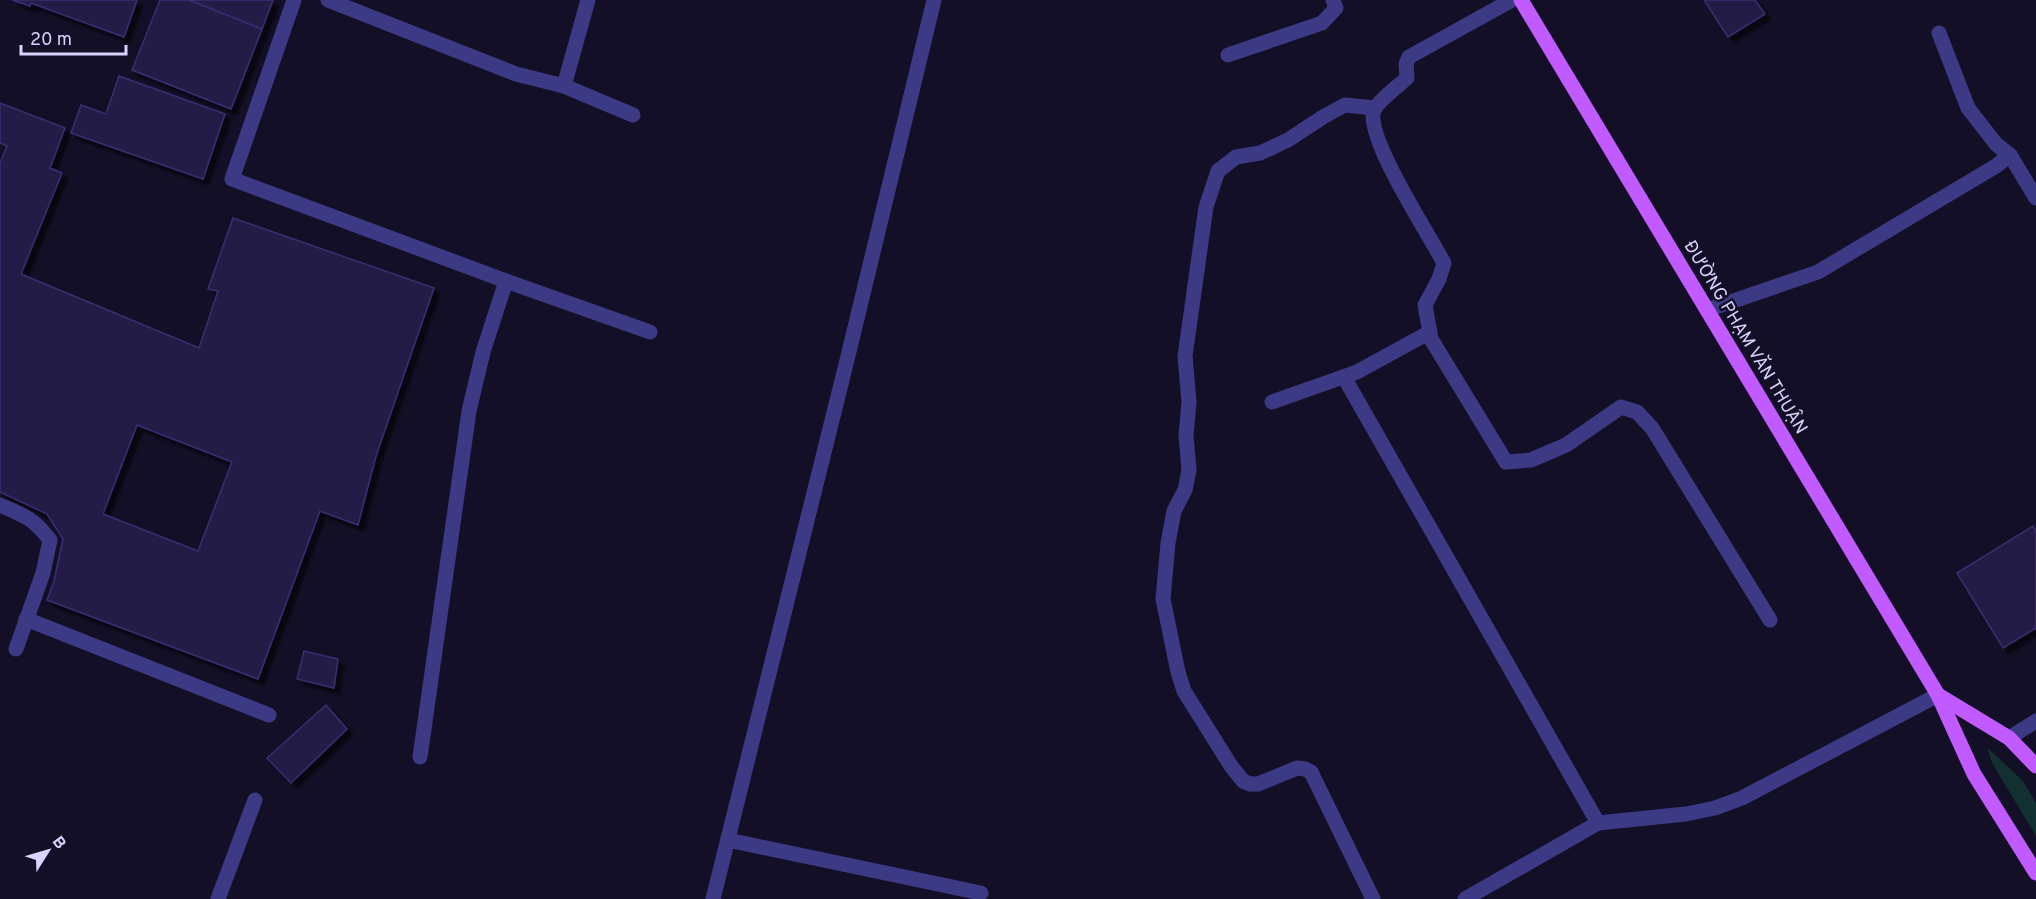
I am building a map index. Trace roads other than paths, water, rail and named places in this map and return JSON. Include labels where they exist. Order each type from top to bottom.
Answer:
[{"type":"main road","name":"ĐƯỜNG PHẠM VĂN THUẬN","points":[[1521,0],[1938,695],[1974,774],[2036,873]]},
{"type":"main road","name":"ĐƯỜNG PHẠM VĂN THUẬN","points":[[1938,695],[2009,738],[2036,766]]},
{"type":"street","points":[[294,0],[232,179],[650,332]]},
{"type":"street","points":[[328,0],[505,70],[564,86],[633,115]]},
{"type":"street","points":[[564,86],[588,0]]},
{"type":"street","points":[[713,899],[849,356],[934,0]]},
{"type":"street","points":[[1228,55],[1322,23],[1336,8],[1333,0]]},
{"type":"street","points":[[1512,0],[1408,57],[1407,78],[1374,108],[1372,118],[1380,142],[1406,199],[1444,263],[1439,279],[1425,305],[1431,339],[1506,462],[1531,460],[1566,445],[1621,407],[1637,412],[1652,428],[1770,620]]},
{"type":"street","points":[[1939,33],[1968,108],[1996,144],[2010,155],[2036,198]]},
{"type":"street","points":[[1373,899],[1311,772],[1297,768],[1257,784],[1250,784],[1243,781],[1231,766],[1184,691],[1171,643],[1163,599],[1168,543],[1174,511],[1185,490],[1189,470],[1186,435],[1189,402],[1185,357],[1206,207],[1218,171],[1236,157],[1260,153],[1288,140],[1345,105],[1374,108]]},
{"type":"street","points":[[1707,310],[1818,272],[1996,166],[2010,155]]},
{"type":"street","points":[[420,757],[470,411],[483,352],[506,281]]},
{"type":"street","points":[[1272,402],[1344,377],[1430,332]]},
{"type":"street","points":[[1344,377],[1598,823]]},
{"type":"street","points":[[0,505],[38,524],[50,540],[43,573],[16,650]]},
{"type":"street","points":[[27,619],[269,715]]},
{"type":"street","points":[[1465,899],[1598,823],[1686,814],[1714,808],[1742,798],[1938,695]]},
{"type":"street","points":[[2009,738],[2036,721]]},
{"type":"street","points":[[218,899],[255,800]]},
{"type":"street","points":[[728,840],[981,893]]}]
